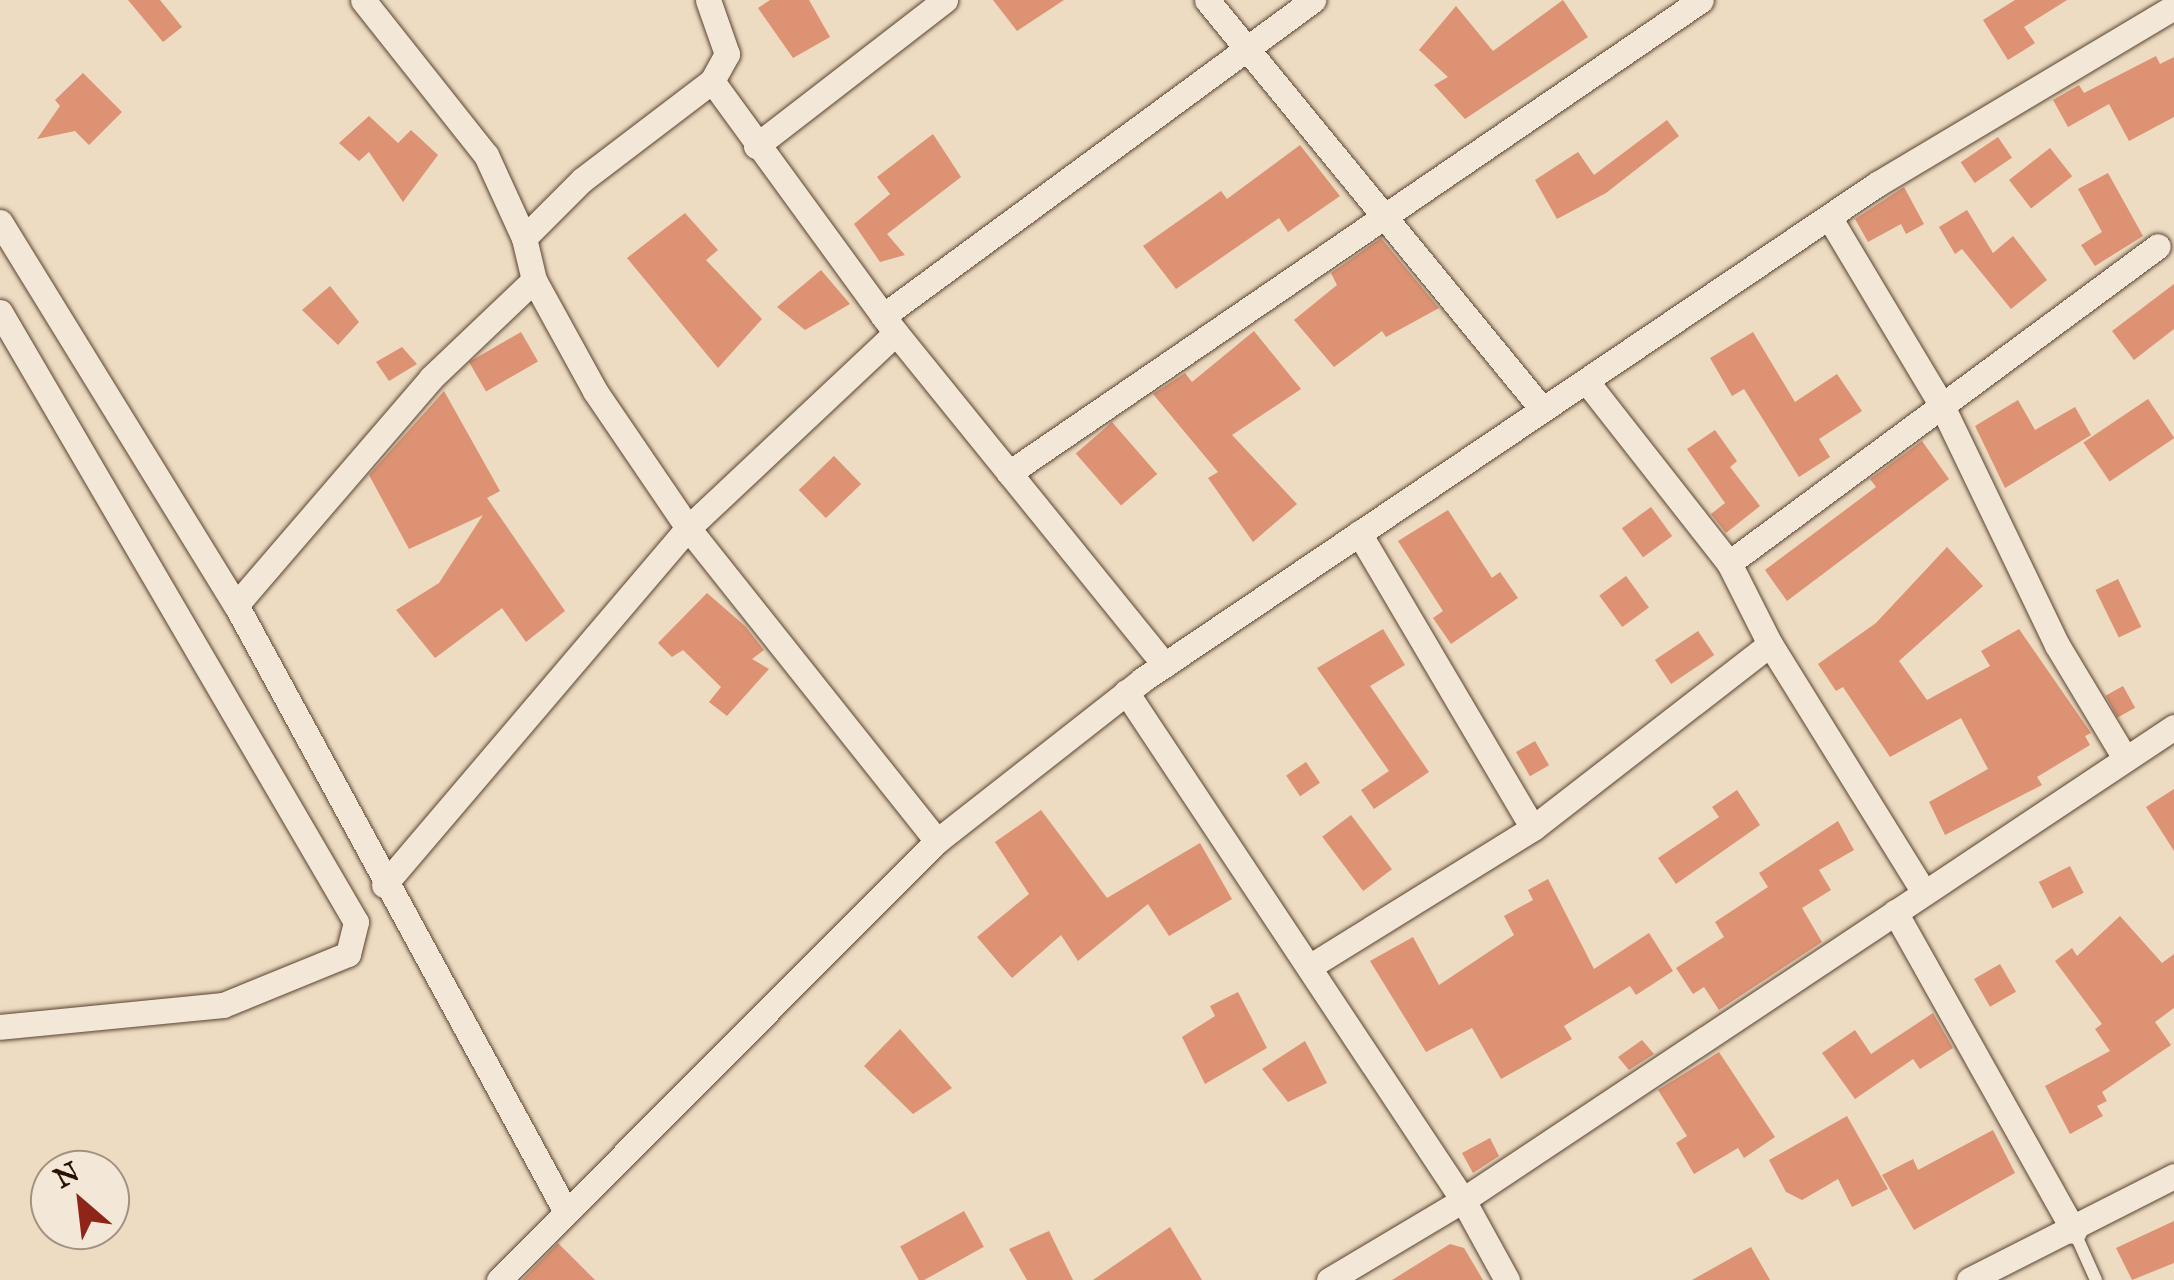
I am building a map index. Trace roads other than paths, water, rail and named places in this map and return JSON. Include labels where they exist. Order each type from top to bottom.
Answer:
[{"type":"street","points":[[363,0],[486,156],[524,238],[534,280],[595,391],[688,528],[937,841]]},
{"type":"street","points":[[524,238],[582,180],[712,81],[727,54],[708,0]]},
{"type":"street","points":[[756,146],[946,0]]},
{"type":"street","points":[[1206,0],[1382,221],[1542,410]]},
{"type":"street","points":[[384,885],[688,528],[889,325],[1314,0]]},
{"type":"street","points":[[1009,473],[1702,0]]},
{"type":"street","points":[[499,1280],[564,1208],[937,841],[1126,692],[1828,218],[2174,7]]},
{"type":"street","points":[[712,81],[889,325],[1165,665]]},
{"type":"street","points":[[1828,218],[1942,406],[2057,645],[2124,758]]},
{"type":"street","points":[[0,222],[236,604],[384,885],[564,1208]]},
{"type":"street","points":[[1729,563],[2158,246]]},
{"type":"street","points":[[236,604],[431,378],[534,280]]},
{"type":"street","points":[[0,312],[356,922],[348,954],[223,1005],[0,1027]]},
{"type":"street","points":[[1587,382],[1729,563],[1770,644],[1922,888]]},
{"type":"street","points":[[1358,534],[1533,828]]},
{"type":"street","points":[[1309,967],[1533,828],[1770,644]]},
{"type":"street","points":[[1126,692],[1463,1200],[1506,1280]]},
{"type":"street","points":[[1329,1280],[1463,1200],[1894,912],[1922,888],[2174,726]]},
{"type":"street","points":[[1894,912],[2074,1231]]},
{"type":"street","points":[[1969,1280],[2074,1231],[2174,1176]]},
{"type":"lane","points":[[2074,1231],[2096,1280]]}]
